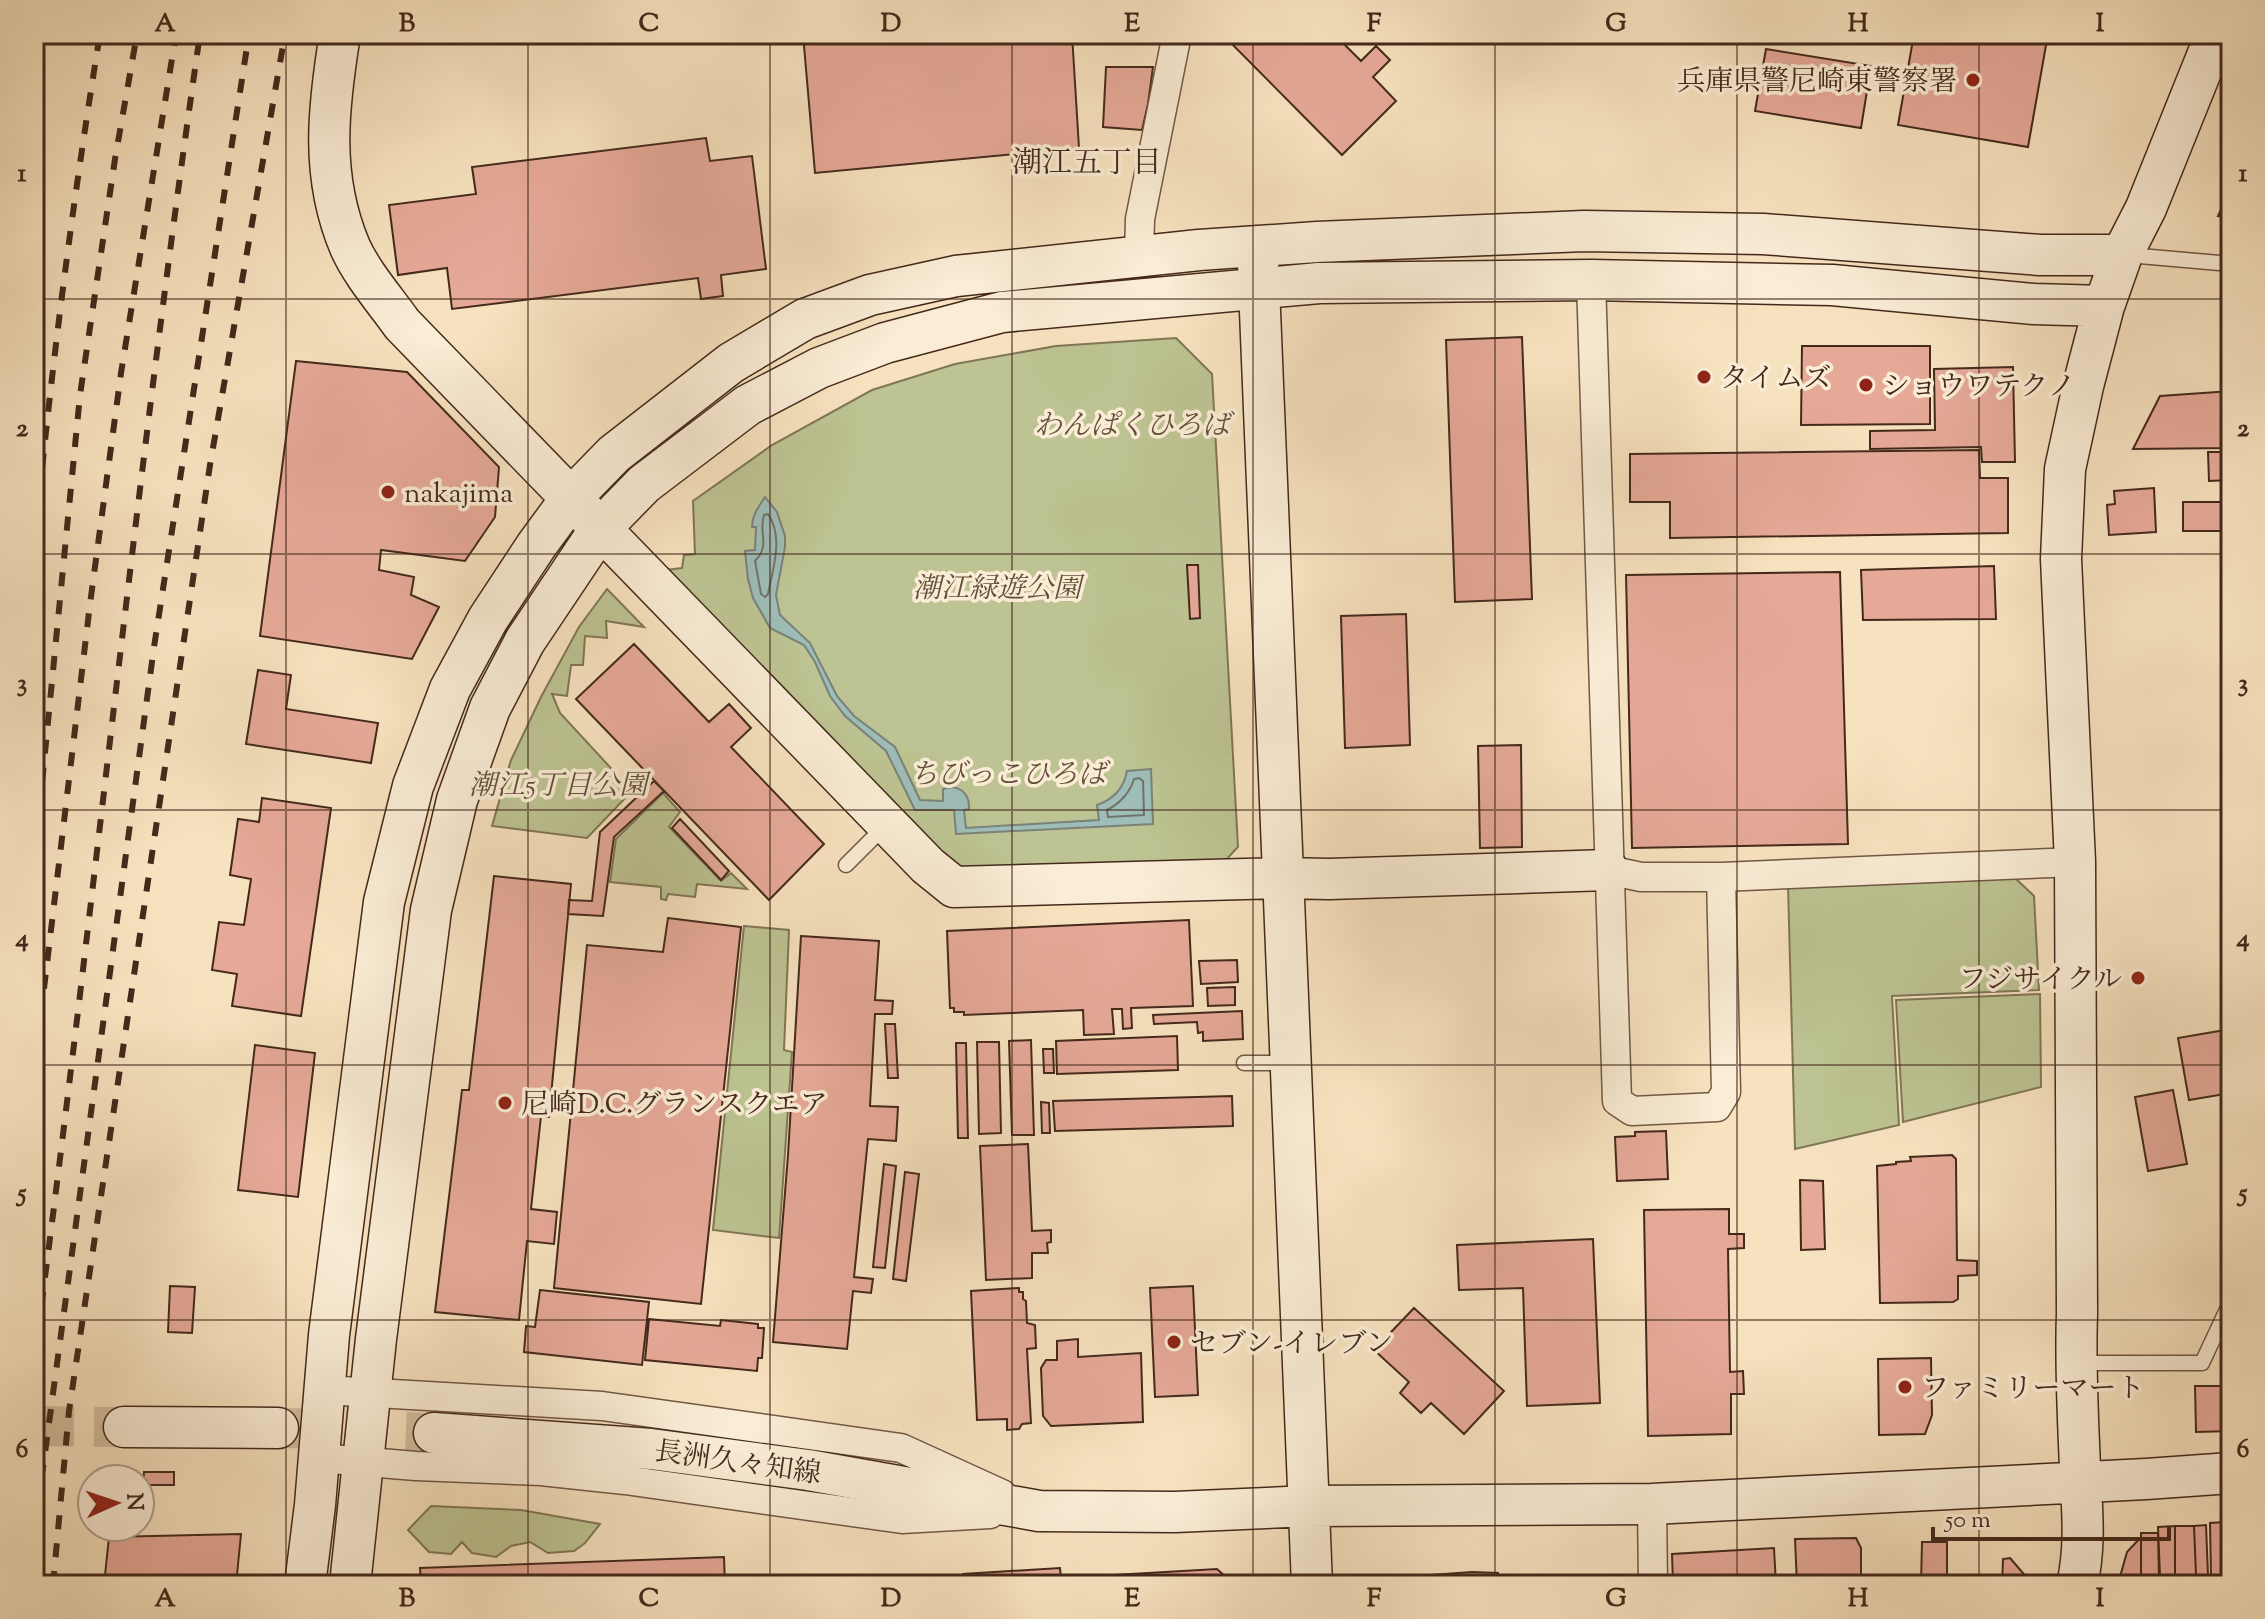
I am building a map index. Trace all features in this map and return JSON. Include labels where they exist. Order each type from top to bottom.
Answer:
[{"type":"street","points":[[340,34],[332,85],[328,147],[333,195],[351,249],[402,324],[928,866],[954,887],[1329,879],[1577,869],[1608,870],[1641,877],[1721,877],[2075,862]]},
{"type":"street","points":[[1139,255],[1140,219],[1177,34]]},
{"type":"street","points":[[2077,1585],[2081,1571],[2083,1528],[2076,1363],[2075,862],[2061,559],[2065,469],[2104,306],[2122,255],[2146,208],[2216,34]]},
{"type":"street","points":[[305,1585],[333,1304],[384,902],[413,786],[450,689],[488,619],[572,497],[614,454],[731,363],[805,319],[870,295],[956,276],[1139,255],[1257,246],[1584,231],[1763,234],[2040,255],[2122,255]]},
{"type":"street","points":[[1257,246],[1312,1585]]},
{"type":"street","points":[[350,1585],[370,1393],[431,910],[457,800],[490,708],[525,641],[600,529],[644,484],[748,405],[819,368],[885,343],[1002,312],[1319,283],[1591,280],[1832,285],[2034,304],[2104,306]]},
{"type":"street","points":[[1591,280],[1617,1101],[1632,1111],[1717,1107],[1726,1092],[1721,877]]},
{"type":"street","points":[[324,1390],[602,1406],[901,1448],[1039,1511]]},
{"type":"street","points":[[124,1427],[278,1428]]},
{"type":"street","name":"長洲久々知線","points":[[434,1433],[667,1451],[808,1470],[1039,1511],[1175,1512],[1309,1506],[1652,1504],[2231,1473]]},
{"type":"street","points":[[319,1458],[541,1471],[902,1519],[1039,1511]]},
{"type":"street","points":[[1652,1504],[1653,1585]]},
{"type":"lane","points":[[2122,255],[2231,264]]},
{"type":"lane","points":[[846,865],[876,835]]},
{"type":"lane","points":[[1244,1063],[1290,1063]]},
{"type":"lane","points":[[2076,1363],[2202,1363],[2231,1301]]},
{"type":"green space","name":"潮江緑遊公園","points":[[1176,338],[1212,374],[1238,847],[1225,861],[964,869],[949,861],[665,570],[682,568],[684,555],[695,554],[693,501],[772,445],[872,390],[955,364],[1056,346]]},
{"type":"green space","name":"潮江5丁目公園","points":[[607,589],[644,627],[606,621],[607,638],[585,636],[583,665],[571,665],[567,696],[552,694],[560,713],[632,791],[587,838],[492,826],[511,760],[541,697],[579,627]]},
{"type":"green space","points":[[663,793],[680,812],[669,827],[721,881],[731,873],[747,889],[697,884],[695,897],[668,894],[666,900],[661,899],[661,887],[610,882],[616,839]]},
{"type":"green space","points":[[2015,878],[2034,896],[2039,990],[1892,996],[1899,1125],[1795,1149],[1788,885]]},
{"type":"green space","points":[[744,926],[789,930],[784,1050],[792,1052],[779,1238],[713,1230]]},
{"type":"green space","points":[[2040,994],[2041,1087],[1903,1122],[1896,1000]]},
{"type":"green space","points":[[431,1506],[521,1510],[600,1524],[574,1551],[548,1553],[530,1542],[511,1546],[496,1557],[472,1553],[462,1542],[451,1554],[429,1552],[408,1530]]},
{"type":"water","points":[[765,497],[777,512],[785,536],[776,595],[780,615],[810,643],[837,696],[854,716],[895,747],[920,800],[943,801],[943,789],[958,788],[969,803],[969,809],[964,810],[966,828],[1099,820],[1097,805],[1117,792],[1127,771],[1151,769],[1153,824],[956,834],[954,810],[915,810],[886,751],[845,716],[830,696],[804,645],[770,628],[753,598],[745,551],[755,550],[756,527],[752,527],[752,523]]},
{"type":"building","points":[[803,34],[1072,34],[1079,148],[815,173]]},
{"type":"building","points":[[1222,34],[1334,34],[1361,61],[1376,46],[1390,60],[1373,77],[1396,101],[1342,155]]},
{"type":"building","name":"兵庫県警尼崎東警察署","points":[[1914,34],[2048,34],[2028,147],[1898,125]]},
{"type":"building","points":[[1766,49],[1871,66],[1861,128],[1755,111]]},
{"type":"building","points":[[1106,67],[1153,67],[1142,130],[1103,127]]},
{"type":"building","points":[[706,138],[710,161],[752,156],[766,269],[721,275],[723,296],[701,299],[698,278],[452,309],[447,268],[398,275],[389,205],[476,194],[472,167]]},
{"type":"building","points":[[2231,187],[2231,217],[2218,216]]},
{"type":"building","points":[[1522,337],[1532,599],[1455,602],[1446,340]]},
{"type":"building","name":"ショウワテクノ","points":[[1802,346],[1930,346],[1930,424],[1801,425]]},
{"type":"building","name":"nakajima","points":[[296,361],[407,372],[499,467],[495,517],[465,561],[381,550],[379,570],[414,577],[411,595],[439,607],[412,659],[260,636]]},
{"type":"building","points":[[2013,367],[2015,462],[1982,462],[1981,447],[1870,449],[1870,431],[1935,430],[1934,369]]},
{"type":"building","points":[[2231,391],[2231,448],[2133,449],[2160,396]]},
{"type":"building","points":[[1979,450],[1980,478],[2008,478],[2008,533],[1670,538],[1670,502],[1630,502],[1630,454]]},
{"type":"building","points":[[2208,452],[2231,452],[2231,480],[2209,481]]},
{"type":"building","points":[[2154,488],[2156,532],[2109,535],[2107,505],[2115,504],[2114,491]]},
{"type":"building","points":[[2183,502],[2231,502],[2231,531],[2183,531]]},
{"type":"building","points":[[1187,565],[1198,565],[1200,618],[1190,619]]},
{"type":"building","points":[[1994,566],[1996,619],[1863,620],[1861,570]]},
{"type":"building","points":[[1840,572],[1848,844],[1632,848],[1626,575]]},
{"type":"building","points":[[1406,614],[1410,745],[1345,748],[1341,616]]},
{"type":"building","points":[[634,644],[709,722],[729,704],[751,728],[731,747],[824,844],[769,900],[576,699]]},
{"type":"building","points":[[258,670],[291,675],[286,709],[378,723],[371,763],[246,744]]},
{"type":"building","points":[[1521,745],[1522,847],[1480,848],[1478,746]]},
{"type":"building","points":[[654,781],[664,791],[614,837],[603,916],[568,914],[569,900],[592,901],[600,832]]},
{"type":"building","points":[[262,798],[331,808],[301,1016],[232,1006],[237,974],[212,970],[219,922],[244,925],[251,879],[230,875],[238,819],[259,822]]},
{"type":"building","points":[[680,819],[729,871],[721,880],[672,828]]},
{"type":"building","name":"尼崎D.C.グランスクエア","points":[[494,876],[571,884],[549,1117],[541,1116],[531,1209],[557,1212],[554,1244],[527,1241],[519,1320],[435,1312],[462,1090],[469,1090]]},
{"type":"building","name":"尼崎D.C.グランスクエア","points":[[668,918],[741,927],[701,1304],[554,1288],[587,945],[663,952]]},
{"type":"building","points":[[1189,920],[1193,1006],[1131,1008],[1132,1028],[1123,1029],[1122,1009],[1112,1009],[1114,1034],[1084,1035],[1083,1010],[964,1015],[964,1012],[954,1012],[954,1008],[950,1008],[947,931]]},
{"type":"building","name":"尼崎D.C.グランスクエア","points":[[801,936],[879,941],[875,1000],[893,1001],[892,1014],[875,1014],[870,1106],[898,1107],[896,1141],[868,1139],[854,1277],[873,1279],[871,1293],[853,1291],[847,1349],[773,1342]]},
{"type":"building","points":[[1237,960],[1238,982],[1201,984],[1199,961]]},
{"type":"building","points":[[1235,987],[1235,1005],[1208,1006],[1207,988]]},
{"type":"building","points":[[1242,1011],[1243,1039],[1203,1041],[1203,1032],[1198,1033],[1197,1022],[1154,1024],[1153,1015]]},
{"type":"building","points":[[885,1024],[895,1024],[898,1078],[888,1078]]},
{"type":"building","points":[[2231,1029],[2231,1093],[2189,1100],[2178,1038]]},
{"type":"building","points":[[1177,1036],[1178,1070],[1057,1074],[1056,1041]]},
{"type":"building","points":[[1031,1040],[1034,1135],[1012,1135],[1009,1041]]},
{"type":"building","points":[[977,1042],[999,1042],[1001,1133],[979,1134]]},
{"type":"building","points":[[956,1043],[966,1043],[968,1138],[958,1138]]},
{"type":"building","points":[[255,1045],[315,1053],[298,1197],[238,1190]]},
{"type":"building","points":[[1043,1049],[1053,1049],[1054,1073],[1044,1073]]},
{"type":"building","points":[[2173,1090],[2187,1164],[2148,1171],[2135,1097]]},
{"type":"building","points":[[1232,1096],[1233,1126],[1055,1131],[1053,1101]]},
{"type":"building","points":[[1041,1102],[1049,1103],[1050,1133],[1042,1133]]},
{"type":"building","points":[[1666,1131],[1668,1179],[1617,1181],[1615,1137],[1635,1136],[1635,1132]]},
{"type":"building","points":[[1028,1144],[1032,1231],[1051,1230],[1048,1253],[1032,1253],[1032,1278],[986,1280],[980,1146]]},
{"type":"building","points":[[1952,1155],[1956,1159],[1957,1260],[1977,1261],[1977,1275],[1958,1276],[1958,1299],[1953,1302],[1880,1303],[1877,1166],[1911,1161],[1910,1157]]},
{"type":"building","points":[[884,1164],[896,1166],[885,1268],[873,1267]]},
{"type":"building","points":[[905,1172],[919,1174],[906,1281],[893,1279]]},
{"type":"building","points":[[1800,1180],[1823,1181],[1825,1249],[1801,1250]]},
{"type":"building","points":[[1729,1209],[1729,1234],[1744,1234],[1744,1248],[1728,1249],[1730,1372],[1743,1371],[1744,1394],[1731,1394],[1731,1434],[1648,1436],[1644,1210]]},
{"type":"building","points":[[1593,1239],[1600,1403],[1527,1406],[1523,1288],[1459,1290],[1457,1245]]},
{"type":"building","points":[[170,1286],[195,1287],[192,1333],[168,1332]]},
{"type":"building","name":"セブン-イレブン","points":[[1193,1286],[1198,1395],[1155,1397],[1150,1288]]},
{"type":"building","points":[[1019,1288],[1026,1301],[1027,1323],[1035,1325],[1036,1348],[1027,1349],[1031,1423],[1007,1430],[1007,1419],[977,1420],[971,1291]]},
{"type":"building","points":[[540,1290],[649,1302],[642,1365],[524,1352],[526,1326],[535,1327]]},
{"type":"building","points":[[1414,1308],[1504,1391],[1464,1434],[1431,1403],[1421,1413],[1400,1393],[1409,1382],[1374,1350]]},
{"type":"building","points":[[649,1319],[720,1326],[721,1320],[758,1324],[758,1328],[764,1328],[762,1358],[758,1358],[757,1371],[645,1360]]},
{"type":"building","points":[[1078,1339],[1078,1357],[1141,1353],[1143,1422],[1051,1426],[1043,1416],[1041,1368],[1046,1360],[1057,1360],[1057,1341]]},
{"type":"building","name":"ファミリーマート","points":[[1931,1358],[1932,1415],[1925,1434],[1879,1435],[1878,1359]]},
{"type":"building","points":[[2195,1386],[2231,1386],[2231,1431],[2196,1432]]},
{"type":"building","points":[[156,1472],[174,1472],[174,1485],[156,1485]]},
{"type":"building","points":[[2226,1522],[2231,1539],[2231,1576],[2211,1576],[2210,1523]]},
{"type":"building","points":[[2206,1525],[2208,1575],[2196,1575],[2194,1526]]},
{"type":"building","points":[[2175,1526],[2194,1526],[2196,1575],[2175,1576]]},
{"type":"building","points":[[2175,1526],[2175,1576],[2160,1576],[2158,1527]]},
{"type":"building","points":[[2141,1533],[2158,1533],[2159,1579],[2141,1579]]},
{"type":"building","points":[[241,1534],[236,1585],[104,1585],[108,1543],[156,1543],[156,1536]]},
{"type":"building","points":[[2141,1537],[2141,1576],[2120,1577],[2127,1552]]},
{"type":"building","points":[[1856,1538],[1861,1548],[1861,1585],[1797,1585],[1795,1539]]},
{"type":"building","points":[[1922,1542],[1947,1542],[1947,1585],[1921,1585]]},
{"type":"building","points":[[1774,1548],[1776,1585],[1673,1585],[1672,1554]]},
{"type":"building","points":[[724,1557],[725,1585],[421,1585],[420,1568]]},
{"type":"building","points":[[2010,1558],[2029,1580],[2029,1585],[2002,1585],[2003,1559]]},
{"type":"building","points":[[1060,1568],[1061,1578],[1217,1569],[1235,1585],[963,1585],[963,1574]]},
{"type":"building","points":[[1498,1573],[1499,1585],[1389,1585],[1389,1578]]},
{"type":"building","points":[[901,1579],[901,1585],[817,1585],[817,1582]]},
{"type":"tunnel","points":[[34,1426],[124,1427]]},
{"type":"tunnel","points":[[286,1428],[434,1433]]},
{"type":"railway","points":[[34,551],[62,292],[100,34]]},
{"type":"railway","points":[[34,865],[80,395],[137,34]]},
{"type":"railway","points":[[34,1072],[121,373],[176,34]]},
{"type":"railway","points":[[34,1361],[155,365],[200,34]]},
{"type":"railway","points":[[34,1534],[154,647],[249,34]]},
{"type":"railway","points":[[53,1585],[69,1411],[210,465],[285,34]]},
{"type":"place","name":"兵庫県警尼崎東警察署","points":[[1973,80]]},
{"type":"place","name":"タイムズ","points":[[1704,377]]},
{"type":"place","name":"ショウワテクノ","points":[[1866,385]]},
{"type":"place","name":"nakajima","points":[[388,492]]},
{"type":"place","name":"フジサイクル","points":[[2138,978]]},
{"type":"place","name":"尼崎D.C.グランスクエア","points":[[505,1103]]},
{"type":"place","name":"セブン-イレブン","points":[[1174,1342]]},
{"type":"place","name":"ファミリーマート","points":[[1905,1387]]},
{"type":"district","name":"潮江五丁目","points":[[1087,162]]},
{"type":"park label","name":"わんぱくひろば","points":[[1132,424]]},
{"type":"park label","name":"ちびっこひろば","points":[[1008,773]]}]
